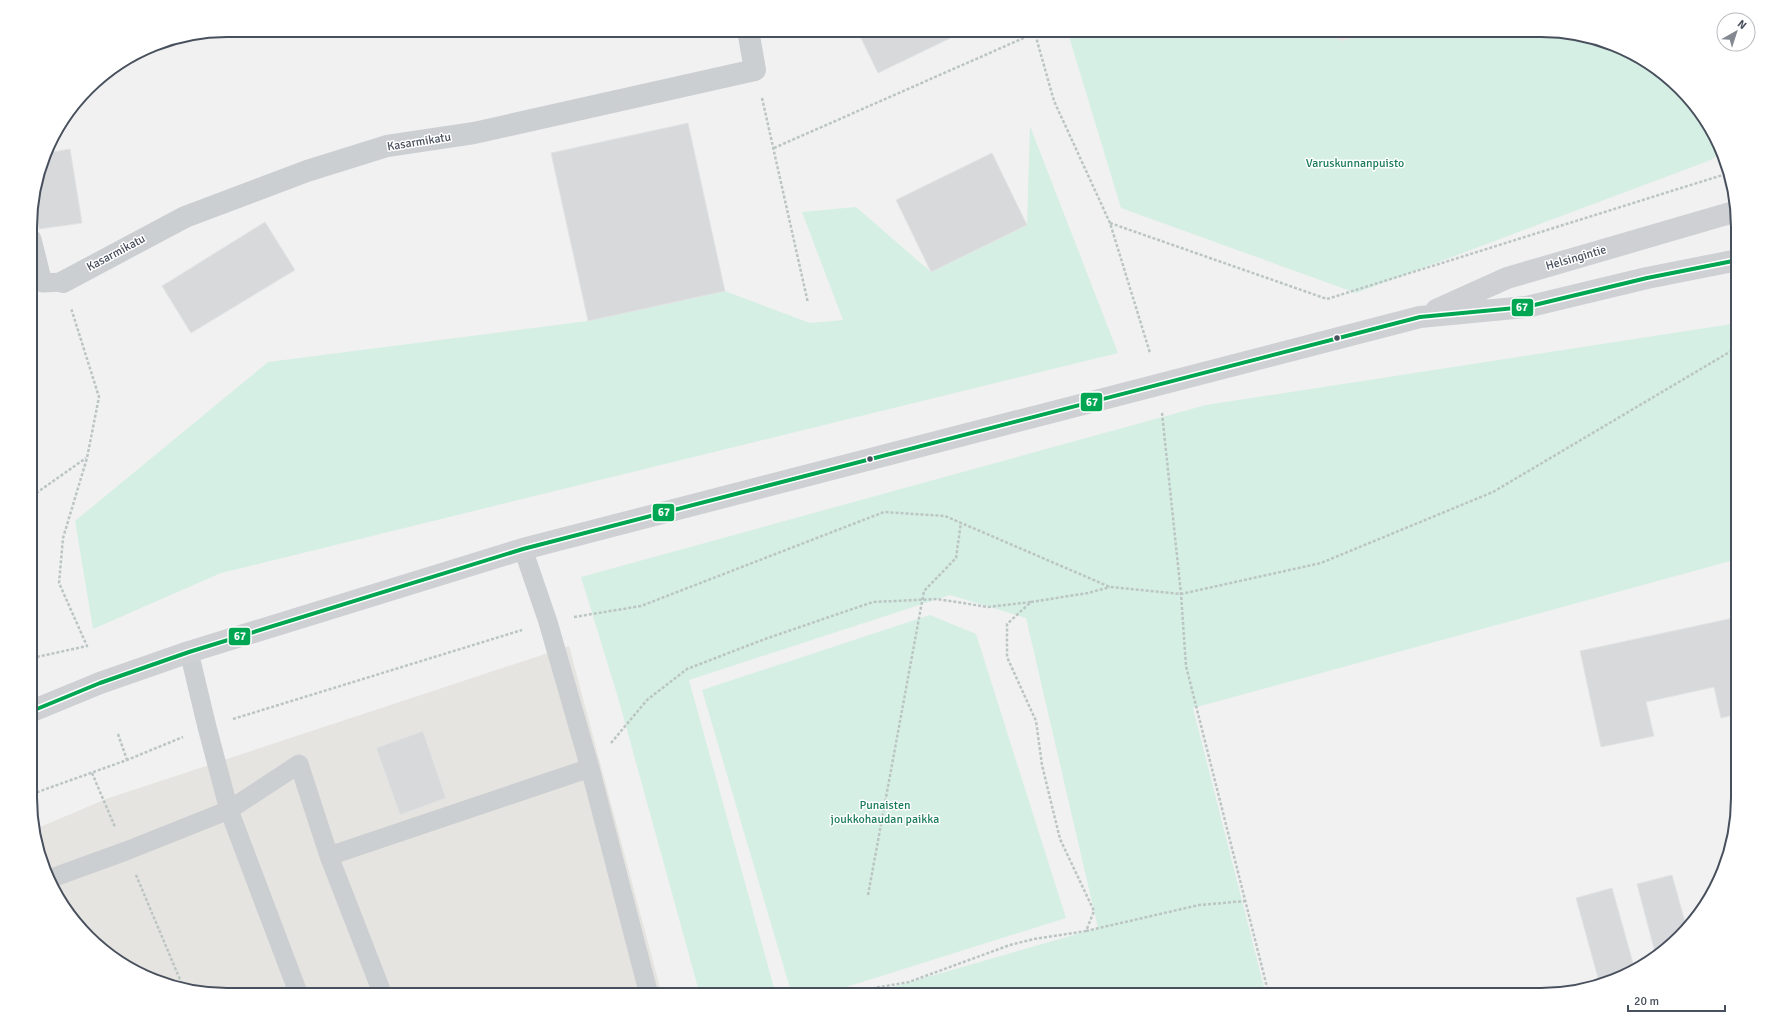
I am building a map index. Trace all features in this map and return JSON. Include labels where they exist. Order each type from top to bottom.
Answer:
[{"type":"main road","name":"Helsingintie","points":[[1420,317],[1507,278],[1731,213]]},
{"type":"main road","name":"Helsingintie","points":[[37,709],[100,683],[189,652],[523,549],[1420,317],[1526,307],[1647,278],[1731,261]]},
{"type":"street","points":[[749,37],[755,70]]},
{"type":"street","name":"Kasarmikatu","points":[[63,282],[185,217],[307,172],[387,146],[474,133],[755,70]]},
{"type":"lane","points":[[37,259],[43,282],[63,282]]},
{"type":"lane","points":[[523,549],[548,622],[590,768],[646,988]]},
{"type":"lane","points":[[189,652],[207,727],[230,810],[296,988]]},
{"type":"lane","points":[[54,877],[126,851],[230,810],[299,764],[329,856],[380,988]]},
{"type":"lane","points":[[329,856],[590,768]]},
{"type":"path","points":[[774,148],[1021,37]]},
{"type":"path","points":[[1036,37],[1054,101],[1110,223],[1150,353]]},
{"type":"path","points":[[755,70],[808,302]]},
{"type":"path","points":[[1110,223],[1327,299],[1724,175]]},
{"type":"path","points":[[37,657],[86,646],[59,583],[63,538],[87,458],[99,397],[63,282]]},
{"type":"path","points":[[37,792],[126,760],[207,727],[548,622],[641,606],[884,512],[945,516],[1110,587],[1181,594],[1321,563],[1493,492],[1731,351]]},
{"type":"path","points":[[1162,406],[1181,594],[1186,666],[1267,988]]},
{"type":"path","points":[[37,493],[87,458]]},
{"type":"path","points":[[868,895],[924,591],[956,558],[960,522]]},
{"type":"path","points":[[590,768],[647,700],[687,670],[765,639],[874,602],[937,599],[988,606],[1088,594],[1110,587]]},
{"type":"path","points":[[1031,602],[1007,624],[1006,658],[1036,722],[1042,765],[1060,839],[1094,911],[1086,931]]},
{"type":"path","points":[[118,734],[126,760]]},
{"type":"path","points":[[92,773],[181,983]]},
{"type":"path","points":[[874,988],[909,982],[1010,946],[1034,940],[1086,931],[1199,905],[1246,901]]},
{"type":"shaded area","points":[[1333,37],[1355,37],[1341,41]]},
{"type":"shaded area","points":[[569,646],[660,988],[215,988],[178,982],[154,974],[132,963],[111,949],[76,914],[62,893],[51,871],[43,847],[40,827],[106,799]]},
{"type":"green space","name":"Varuskunnanpuisto","points":[[1069,37],[1333,37],[1341,41],[1355,37],[1553,37],[1590,43],[1614,51],[1636,62],[1657,76],[1692,111],[1706,132],[1717,155],[1711,160],[1356,293],[1121,208]]},
{"type":"green space","points":[[1030,126],[1118,353],[221,573],[93,629],[75,521],[268,362],[588,321],[725,291],[810,323],[843,320],[802,212],[856,207],[931,272],[1027,225]]},
{"type":"green space","points":[[1731,324],[1731,561],[1193,708],[1264,988],[889,988],[1098,928],[1026,618],[950,595],[689,680],[774,988],[698,988],[619,701],[581,577],[1206,405]]},
{"type":"green space","name":"Punaisten joukkohaudan paikka","points":[[930,615],[976,634],[1066,918],[843,988],[790,988],[702,690]]},
{"type":"building","points":[[860,37],[953,37],[878,73]]},
{"type":"building","points":[[688,123],[725,291],[588,321],[551,153]]},
{"type":"building","points":[[70,149],[82,223],[39,229],[37,215],[43,178],[52,152]]},
{"type":"building","points":[[992,153],[1027,225],[931,272],[896,200]]},
{"type":"building","points":[[265,222],[295,270],[191,333],[162,286]]},
{"type":"building","points":[[1731,619],[1731,716],[1721,718],[1714,687],[1646,702],[1654,736],[1601,747],[1580,651]]},
{"type":"building","points":[[423,731],[446,798],[400,815],[376,748]]},
{"type":"building","points":[[1672,875],[1685,922],[1655,951],[1637,884]]},
{"type":"building","points":[[1612,888],[1633,964],[1614,974],[1598,979],[1576,898]]},
{"type":"transit line","name":"67","points":[[37,709],[100,683],[189,652],[523,549],[1420,317],[1526,307],[1647,278],[1731,261]]}]
